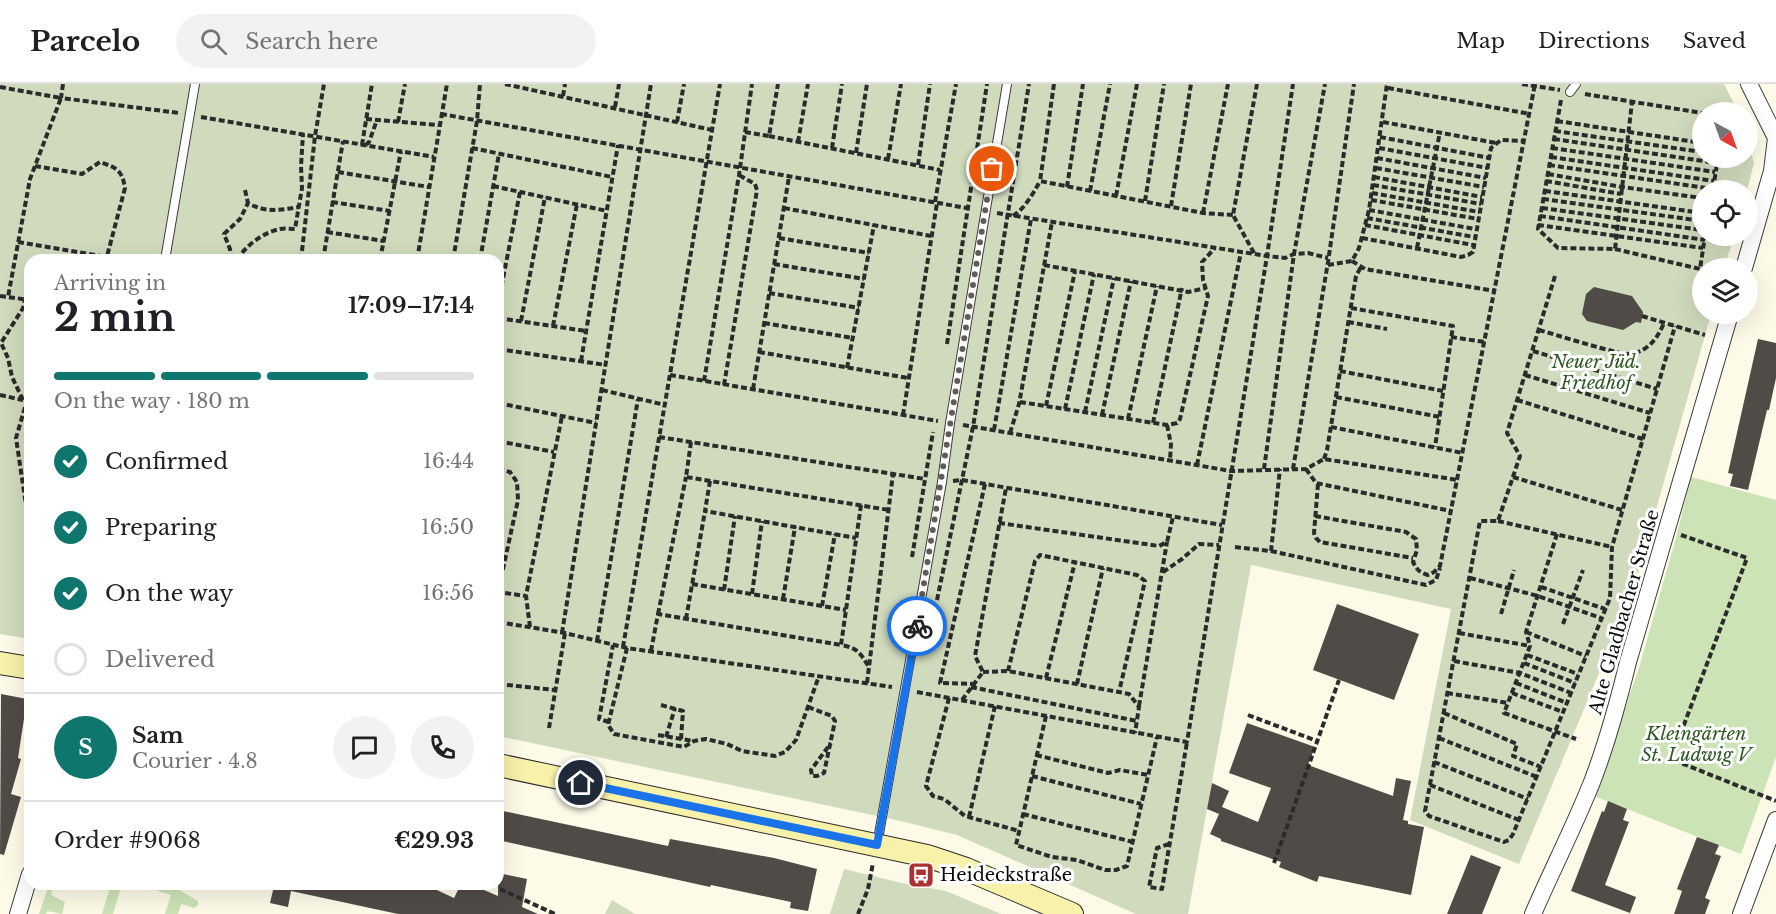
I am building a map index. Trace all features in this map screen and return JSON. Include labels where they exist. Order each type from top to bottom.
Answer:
[{"type":"street","points":[[1747,258],[1772,171],[1776,138],[1749,84]]},
{"type":"street","name":"Alte Gladbacher Straße","points":[[1533,914],[1593,781],[1613,720],[1727,324]]},
{"type":"street","points":[[0,663],[24,667]]},
{"type":"street","points":[[504,766],[927,856],[958,866],[1072,914]]},
{"type":"street","points":[[1741,914],[1776,820]]},
{"type":"street","points":[[18,914],[25,890]]},
{"type":"lane","points":[[166,254],[195,84]]},
{"type":"lane","points":[[877,845],[942,482],[1007,84]]},
{"type":"lane","points":[[1570,92],[1576,84]]},
{"type":"path","points":[[8,297],[30,179],[61,98],[63,84]]},
{"type":"path","points":[[302,254],[315,136],[324,84]]},
{"type":"path","points":[[364,145],[372,84]]},
{"type":"path","points":[[398,122],[405,84]]},
{"type":"path","points":[[418,254],[447,84]]},
{"type":"path","points":[[454,254],[477,121],[480,84]]},
{"type":"path","points":[[507,84],[712,130]]},
{"type":"path","points":[[532,90],[533,84]]},
{"type":"path","points":[[563,96],[565,84]]},
{"type":"path","points":[[615,107],[619,84]]},
{"type":"path","points":[[549,728],[651,84]]},
{"type":"path","points":[[678,122],[684,84]]},
{"type":"path","points":[[694,741],[684,747],[614,734],[608,725],[625,647],[669,375],[720,84]]},
{"type":"path","points":[[704,381],[752,84]]},
{"type":"path","points":[[769,136],[778,84]]},
{"type":"path","points":[[798,142],[808,84]]},
{"type":"path","points":[[832,149],[843,84]]},
{"type":"path","points":[[856,153],[867,84]]},
{"type":"path","points":[[888,159],[901,84]]},
{"type":"path","points":[[918,165],[930,84]]},
{"type":"path","points":[[903,415],[940,170],[956,84]]},
{"type":"path","points":[[946,350],[987,84]]},
{"type":"path","points":[[936,603],[973,427],[1010,215],[1029,84]]},
{"type":"path","points":[[1010,215],[1024,205],[1040,181],[1054,84]]},
{"type":"path","points":[[1067,187],[1083,84]]},
{"type":"path","points":[[1090,191],[1110,84]]},
{"type":"path","points":[[1116,196],[1137,84]]},
{"type":"path","points":[[1145,201],[1164,84]]},
{"type":"path","points":[[1171,206],[1191,84],[1186,84]]},
{"type":"path","points":[[1203,213],[1228,84]]},
{"type":"path","points":[[1255,254],[1233,215],[1257,84]]},
{"type":"path","points":[[1169,844],[1157,848],[1149,887],[1162,889],[1267,256],[1293,84]]},
{"type":"path","points":[[1264,469],[1294,254],[1325,84]]},
{"type":"path","points":[[1293,469],[1354,84]]},
{"type":"path","points":[[1522,84],[1562,91],[1538,225],[1538,229],[1558,248],[1615,249],[1700,269],[1703,248],[1538,225]]},
{"type":"path","points":[[1235,547],[1271,551],[1426,585],[1436,580],[1458,480],[1535,85]]},
{"type":"path","points":[[1352,261],[1359,248],[1369,210],[1388,86],[1530,114]]},
{"type":"path","points":[[0,87],[61,98],[190,115],[434,157]]},
{"type":"path","points":[[1570,92],[1692,111]]},
{"type":"path","points":[[1615,249],[1632,102]]},
{"type":"path","points":[[441,114],[1031,219],[1267,256],[1285,258],[1294,254],[1308,253],[1328,258]]},
{"type":"path","points":[[366,118],[439,126]]},
{"type":"path","points":[[364,145],[369,142],[377,120]]},
{"type":"path","points":[[1557,121],[1692,142]]},
{"type":"path","points":[[1383,122],[1497,143]]},
{"type":"path","points":[[1555,131],[1692,151]]},
{"type":"path","points":[[745,132],[940,170]]},
{"type":"path","points":[[1417,248],[1440,132]]},
{"type":"path","points":[[241,254],[260,237],[280,229],[295,229],[302,188],[303,134]]},
{"type":"path","points":[[1380,137],[1490,158]]},
{"type":"path","points":[[1554,139],[1692,160]]},
{"type":"path","points":[[1362,238],[1461,257],[1468,255],[1473,252],[1491,148],[1501,140],[1525,141]]},
{"type":"path","points":[[323,254],[343,141]]},
{"type":"path","points":[[581,362],[618,145]]},
{"type":"path","points":[[472,148],[612,177]]},
{"type":"path","points":[[1379,148],[1488,168]]},
{"type":"path","points":[[1552,148],[1715,172]]},
{"type":"path","points":[[381,254],[402,151]]},
{"type":"path","points":[[481,254],[499,154]]},
{"type":"path","points":[[1551,157],[1706,180]]},
{"type":"path","points":[[1377,158],[1486,178]]},
{"type":"path","points":[[35,166],[82,174],[100,162],[116,168],[123,176],[125,188],[108,254]]},
{"type":"path","points":[[1549,165],[1692,187]]},
{"type":"path","points":[[1376,168],[1484,187]]},
{"type":"path","points":[[1714,180],[1716,168]]},
{"type":"path","points":[[338,172],[429,187]]},
{"type":"path","points":[[1548,174],[1692,197]]},
{"type":"path","points":[[724,385],[757,190],[755,184],[739,175]]},
{"type":"path","points":[[753,389],[789,177]]},
{"type":"path","points":[[1374,177],[1482,197]]},
{"type":"path","points":[[1040,181],[1203,213],[1233,215]]},
{"type":"path","points":[[1546,182],[1621,194]]},
{"type":"path","points":[[1373,185],[1481,204]]},
{"type":"path","points":[[493,186],[607,211]]},
{"type":"path","points":[[230,254],[224,234],[240,219],[248,203],[245,190]]},
{"type":"path","points":[[1545,191],[1692,212]]},
{"type":"path","points":[[504,273],[520,192]]},
{"type":"path","points":[[1372,193],[1479,212]]},
{"type":"path","points":[[521,321],[545,197]]},
{"type":"path","points":[[1371,200],[1478,219]]},
{"type":"path","points":[[1543,200],[1692,220]]},
{"type":"path","points":[[332,202],[390,211]]},
{"type":"path","points":[[248,203],[258,209],[275,210],[299,207]]},
{"type":"path","points":[[553,326],[577,204]]},
{"type":"path","points":[[784,208],[931,236]]},
{"type":"path","points":[[1542,208],[1692,229]]},
{"type":"path","points":[[1369,210],[1476,229]]},
{"type":"path","points":[[1540,216],[1692,237]]},
{"type":"path","points":[[1367,218],[1474,237]]},
{"type":"path","points":[[994,430],[1031,219]]},
{"type":"path","points":[[1010,433],[1020,402],[1052,222]]},
{"type":"path","points":[[847,368],[874,225]]},
{"type":"path","points":[[1365,225],[1473,245]]},
{"type":"path","points":[[327,232],[384,241]]},
{"type":"path","points":[[779,238],[869,253]]},
{"type":"path","points":[[18,242],[85,254]]},
{"type":"path","points":[[1020,402],[1167,426],[1177,423],[1180,419],[1208,296],[1203,280],[1202,262],[1215,248]]},
{"type":"path","points":[[1197,465],[1241,252]]},
{"type":"path","points":[[1327,265],[1352,261],[1365,269],[1495,291]]},
{"type":"path","points":[[774,264],[864,279]]},
{"type":"path","points":[[1044,265],[1188,292],[1206,288]]},
{"type":"path","points":[[1324,459],[1356,276],[1361,267]]},
{"type":"path","points":[[1046,406],[1075,271]]},
{"type":"path","points":[[1065,409],[1094,274]]},
{"type":"path","points":[[1498,521],[1520,456],[1507,433],[1555,276]]},
{"type":"path","points":[[1085,412],[1114,278]]},
{"type":"path","points":[[1102,415],[1131,281]]},
{"type":"path","points":[[1128,419],[1157,286]]},
{"type":"path","points":[[1153,423],[1181,289]]},
{"type":"path","points":[[769,293],[859,308]]},
{"type":"path","points":[[0,296],[24,299]]},
{"type":"path","points":[[24,305],[1,343],[8,358],[12,377],[24,399]]},
{"type":"path","points":[[1351,308],[1453,326],[1436,447]]},
{"type":"path","points":[[1642,316],[1705,335]]},
{"type":"path","points":[[504,319],[586,331]]},
{"type":"path","points":[[1348,322],[1387,329]]},
{"type":"path","points":[[764,323],[853,338]]},
{"type":"path","points":[[1539,330],[1629,355],[1645,348],[1658,338],[1664,323]]},
{"type":"path","points":[[1612,547],[1498,521],[1480,521],[1425,811],[1428,816],[1504,842],[1509,840],[1513,834],[1610,598],[1612,547],[1675,326]]},
{"type":"path","points":[[1451,337],[1485,342]]},
{"type":"path","points":[[504,350],[606,365]]},
{"type":"path","points":[[1533,351],[1657,389]]},
{"type":"path","points":[[759,352],[908,378]]},
{"type":"path","points":[[1340,371],[1443,391]]},
{"type":"path","points":[[669,375],[1231,471],[1306,469],[1324,459],[1458,480]]},
{"type":"path","points":[[1525,375],[1650,413]]},
{"type":"path","points":[[602,390],[664,405]]},
{"type":"path","points":[[0,395],[24,401]]},
{"type":"path","points":[[1336,397],[1440,417]]},
{"type":"path","points":[[597,641],[638,399]]},
{"type":"path","points":[[1517,400],[1643,439]]},
{"type":"path","points":[[504,404],[596,423]]},
{"type":"path","points":[[24,405],[16,438],[24,492]]},
{"type":"path","points":[[530,627],[526,596],[562,416]]},
{"type":"path","points":[[1167,426],[1171,444],[1170,460]]},
{"type":"path","points":[[1331,427],[1463,453]]},
{"type":"path","points":[[924,479],[933,432]]},
{"type":"path","points":[[659,437],[942,482],[962,480],[1222,525]]},
{"type":"path","points":[[504,442],[554,452]]},
{"type":"path","points":[[651,651],[691,442]]},
{"type":"path","points":[[1271,551],[1280,469]]},
{"type":"path","points":[[1306,469],[1318,484],[1451,511]]},
{"type":"path","points":[[504,470],[510,472],[518,482],[518,501],[504,565]]},
{"type":"path","points":[[867,683],[893,474]]},
{"type":"path","points":[[686,477],[889,510]]},
{"type":"path","points":[[1513,477],[1622,510]]},
{"type":"path","points":[[686,619],[710,481]]},
{"type":"path","points":[[985,484],[940,683],[974,685],[1137,721]]},
{"type":"path","points":[[1318,484],[1314,533],[1316,538],[1324,544],[1413,558]]},
{"type":"path","points":[[983,672],[975,656],[1006,488]]},
{"type":"path","points":[[841,645],[861,506]]},
{"type":"path","points":[[705,511],[856,538]]},
{"type":"path","points":[[724,590],[735,516]]},
{"type":"path","points":[[1315,516],[1406,532],[1416,539],[1417,550],[1413,558],[1416,569],[1420,573],[1428,575],[1440,566]]},
{"type":"path","points":[[1135,733],[1173,517]]},
{"type":"path","points":[[752,594],[762,521]]},
{"type":"path","points":[[999,523],[1159,546],[1163,546],[1168,538]]},
{"type":"path","points":[[783,599],[795,527]]},
{"type":"path","points":[[1667,530],[1748,558],[1671,759],[1776,801]]},
{"type":"path","points":[[822,606],[835,534]]},
{"type":"path","points":[[1557,534],[1526,632],[1530,646],[1504,713],[1576,739]]},
{"type":"path","points":[[1162,572],[1199,544],[1219,546]]},
{"type":"path","points":[[1008,671],[1035,561],[1040,555],[1137,574],[1145,581],[1119,692]]},
{"type":"path","points":[[1046,678],[1075,562]]},
{"type":"path","points":[[1077,684],[1103,568]]},
{"type":"path","points":[[1501,614],[1514,570]]},
{"type":"path","points":[[1563,624],[1583,570]]},
{"type":"path","points":[[1470,578],[1538,596],[1601,618]]},
{"type":"path","points":[[692,584],[846,610]]},
{"type":"path","points":[[1540,587],[1605,609]]},
{"type":"path","points":[[504,593],[526,596]]},
{"type":"path","points":[[658,614],[851,647],[860,652],[869,667]]},
{"type":"path","points":[[504,623],[564,633],[625,647],[867,683],[1187,742]]},
{"type":"path","points":[[1526,632],[1586,656]]},
{"type":"path","points":[[1459,633],[1530,646]]},
{"type":"path","points":[[609,722],[599,719],[613,645]]},
{"type":"path","points":[[1527,655],[1578,674]]},
{"type":"path","points":[[1454,661],[1520,673],[1571,693]]},
{"type":"path","points":[[1524,663],[1575,683]]},
{"type":"path","points":[[983,672],[1008,671],[1130,694],[1139,707]]},
{"type":"path","points":[[961,700],[983,672]]},
{"type":"path","points":[[658,735],[694,741],[706,739],[727,744],[742,751],[775,756],[785,752],[796,740],[819,676]]},
{"type":"path","points":[[1274,863],[1339,680]]},
{"type":"path","points":[[1516,683],[1567,703]]},
{"type":"path","points":[[504,684],[555,690]]},
{"type":"path","points":[[1447,693],[1508,703]]},
{"type":"path","points":[[1512,693],[1563,712]]},
{"type":"path","points":[[949,698],[926,786],[933,796],[944,799],[969,818],[1019,831]]},
{"type":"path","points":[[661,705],[683,711],[681,739]]},
{"type":"path","points":[[969,818],[995,706]]},
{"type":"path","points":[[808,707],[832,716],[835,721],[831,743],[824,773],[812,776],[811,770],[831,743]]},
{"type":"path","points":[[666,736],[675,708]]},
{"type":"path","points":[[1444,713],[1517,744],[1513,756],[1541,767]]},
{"type":"path","points":[[1046,716],[1016,845],[1052,857],[1077,860],[1105,870],[1116,870],[1127,866],[1157,737]]},
{"type":"path","points":[[1248,716],[1317,741]]},
{"type":"path","points":[[1439,738],[1537,777]]},
{"type":"path","points":[[1036,755],[1108,773],[1120,770],[1148,775]]},
{"type":"path","points":[[1434,762],[1528,799]]},
{"type":"path","points":[[1032,776],[1141,804]]},
{"type":"path","points":[[1430,785],[1519,820]]},
{"type":"path","points":[[1023,814],[1133,842]]},
{"type":"path","points":[[858,914],[868,889],[877,845]]},
{"type":"path","points":[[502,890],[555,914]]},
{"type":"green space","name":"Neuer Jüd. Friedhof","points":[[0,84],[1724,84],[1733,102],[1692,102],[1692,168],[1753,168],[1750,180],[1692,180],[1692,246],[1731,246],[1727,258],[1692,258],[1692,324],[1708,324],[1633,592],[1519,864],[1410,820],[1451,609],[1251,565],[1188,914],[1136,914],[957,835],[901,821],[504,737],[504,254],[24,254],[24,638],[0,634]]},
{"type":"green space","name":"Kleingärten St. Ludwig V","points":[[1691,477],[1776,500],[1776,757],[1741,854],[1594,796],[1639,668]]},
{"type":"green space","points":[[844,869],[946,891],[1001,914],[830,914]]},
{"type":"green space","points":[[47,890],[52,890],[51,895],[65,902],[62,914],[47,911],[46,914],[39,914]]},
{"type":"green space","points":[[109,890],[120,890],[113,914],[102,914]]},
{"type":"green space","points":[[179,890],[198,901],[198,905],[194,908],[181,904],[178,914],[165,914],[171,895],[158,891]]},
{"type":"green space","points":[[612,900],[635,914],[605,914]]},
{"type":"building","points":[[1594,287],[1632,296],[1643,312],[1641,323],[1636,322],[1623,330],[1587,321],[1582,314],[1586,294]]},
{"type":"building","points":[[1758,339],[1776,343],[1776,378],[1748,490],[1730,486],[1733,474],[1728,473]]},
{"type":"building","points":[[1337,604],[1419,634],[1394,700],[1313,670]]},
{"type":"building","points":[[1,694],[24,698],[24,719],[18,758],[21,759],[11,794],[21,797],[4,855],[0,854]]},
{"type":"building","points":[[1247,723],[1315,747],[1308,765],[1393,796],[1396,778],[1411,781],[1403,820],[1408,821],[1408,824],[1424,827],[1411,895],[1319,876],[1317,882],[1279,867],[1281,862],[1221,841],[1210,834],[1219,814],[1207,809],[1212,783],[1229,791],[1222,807],[1258,822],[1271,788],[1229,773]]},
{"type":"building","points":[[1608,801],[1627,809],[1623,820],[1629,822],[1605,885],[1636,897],[1630,913],[1571,891]]},
{"type":"building","points":[[504,811],[668,846],[670,839],[774,858],[817,869],[808,911],[790,908],[791,902],[711,885],[710,887],[504,841]]},
{"type":"building","points":[[1697,837],[1719,845],[1715,854],[1721,856],[1705,898],[1710,900],[1705,914],[1674,914],[1682,891],[1677,889]]},
{"type":"building","points":[[1471,855],[1501,867],[1482,914],[1447,914]]},
{"type":"building","points":[[504,874],[527,879],[522,907],[538,914],[398,914],[291,891],[288,907],[270,903],[273,890],[437,890],[454,898],[458,890],[484,890],[498,896],[498,890],[504,890]]},
{"type":"way so far","points":[[917,626],[992,169]]},
{"type":"place","name":"Heideckstraße","points":[[921,875]]},
{"type":"route","points":[[581,783],[877,845],[917,626]]}]
